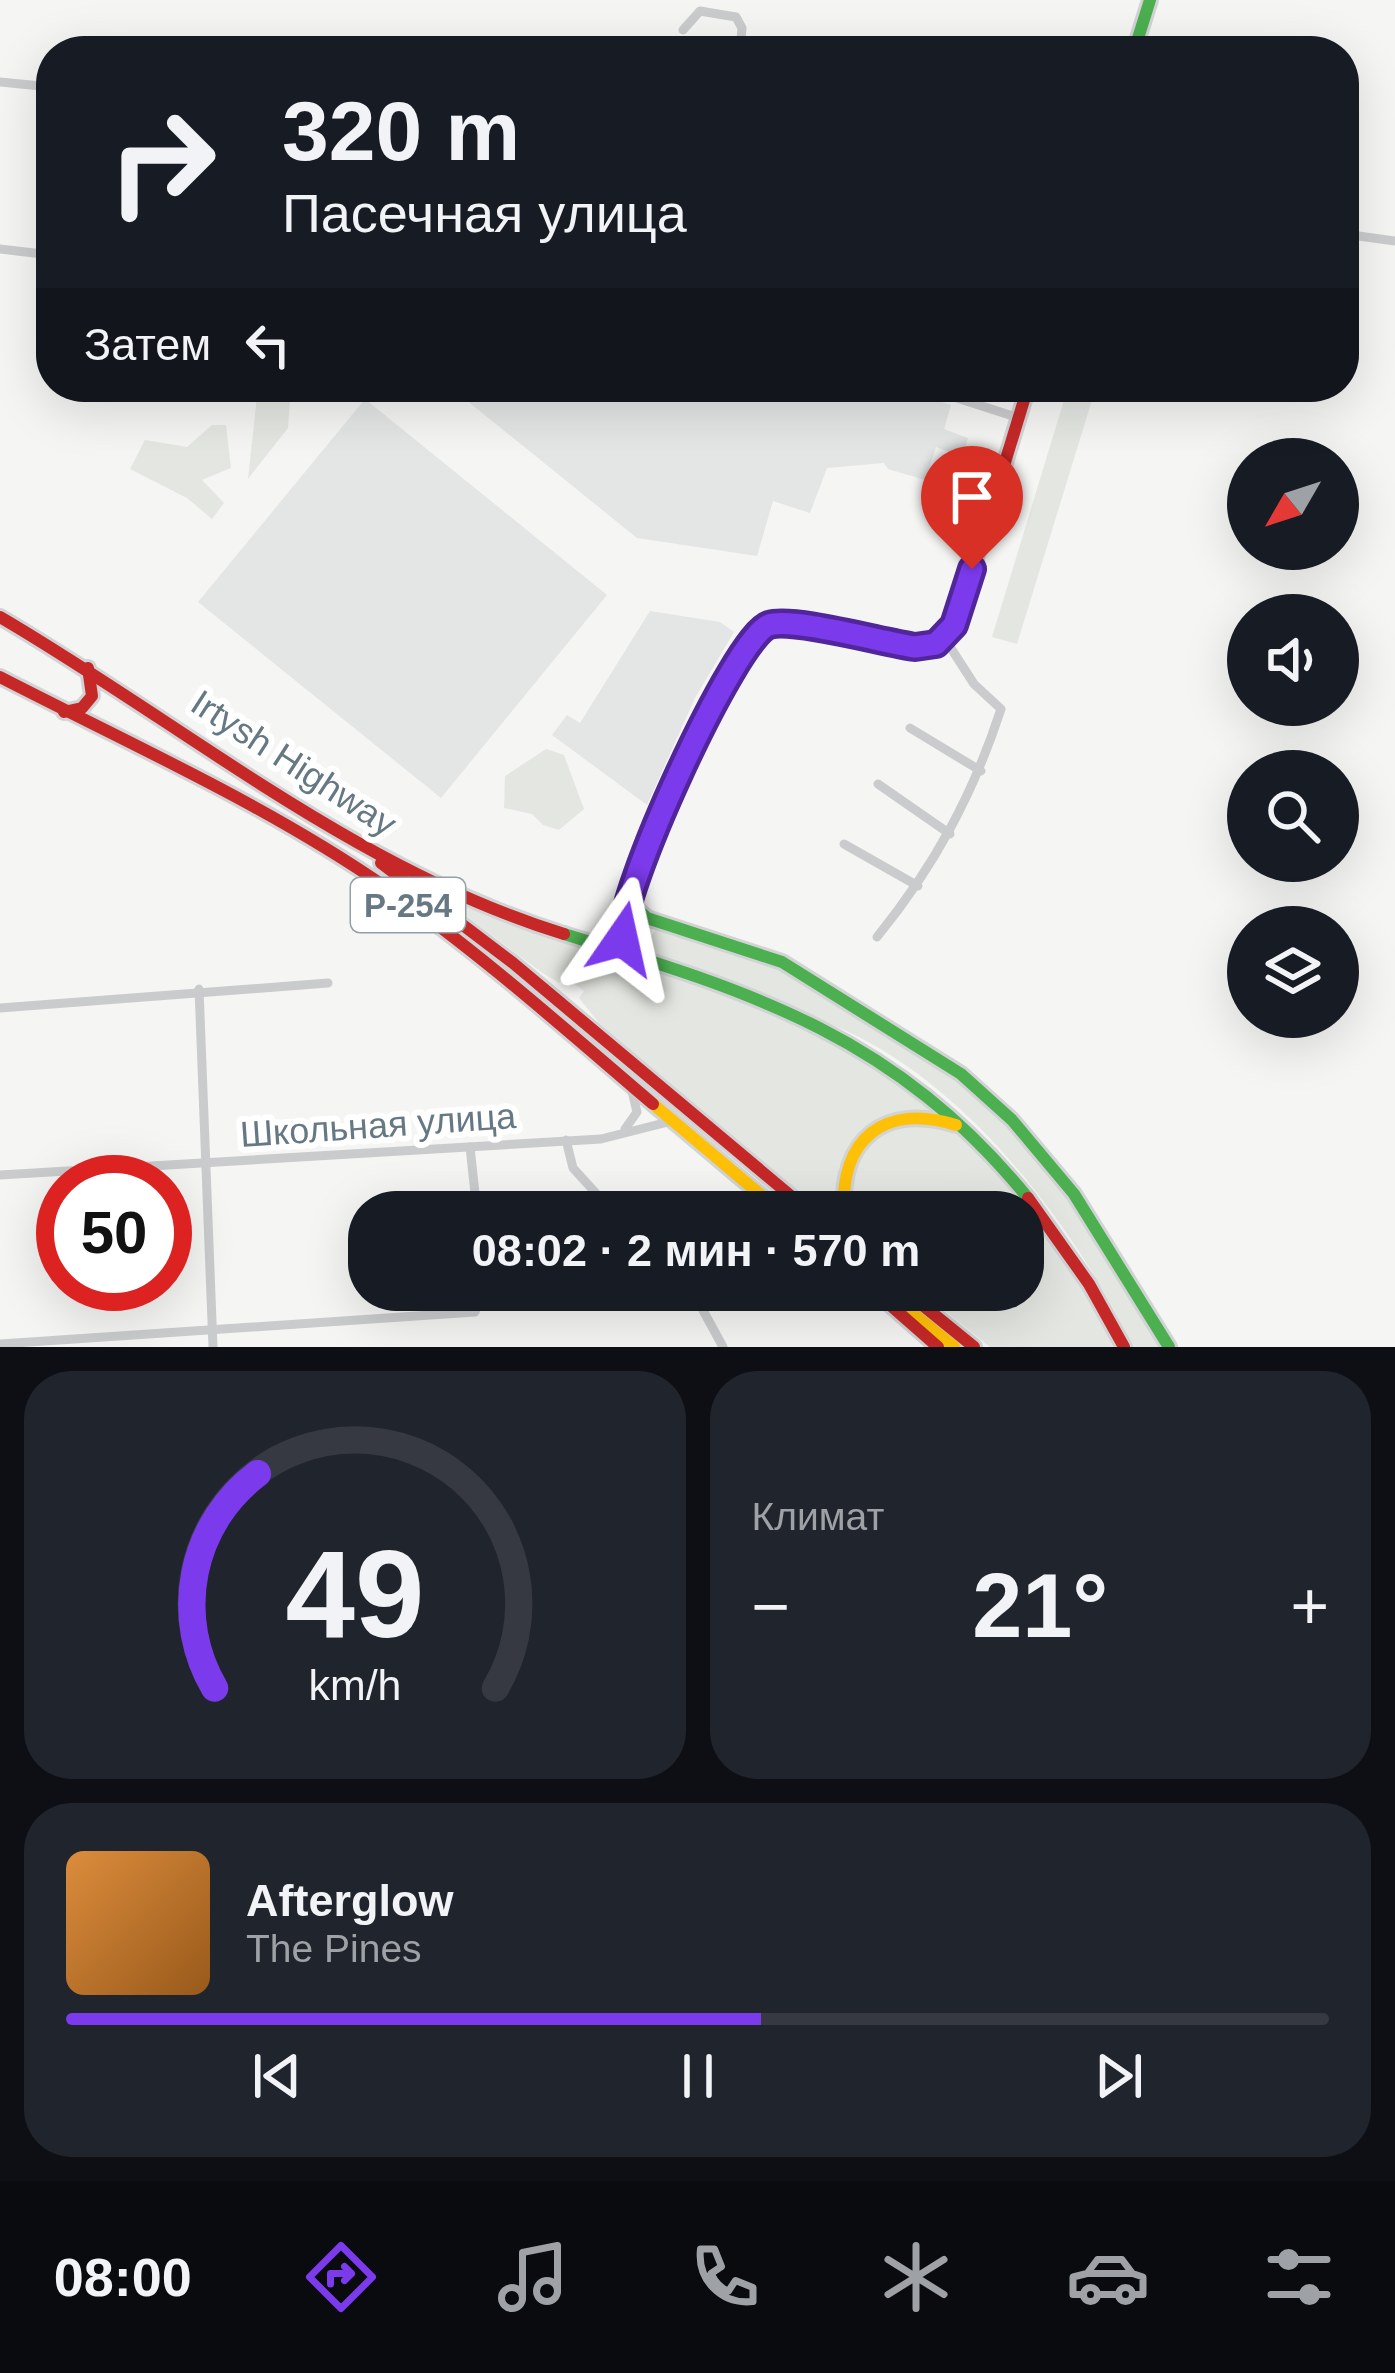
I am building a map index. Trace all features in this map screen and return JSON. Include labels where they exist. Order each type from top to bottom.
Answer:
[{"type":"main road","points":[[1139,36],[1150,0]]},
{"type":"main road","points":[[718,981],[632,951],[621,934],[625,910],[661,812],[736,663],[759,630],[782,623],[915,647],[945,639],[960,610],[1024,402]]},
{"type":"main road","name":"Irtysh Highway","points":[[0,617],[88,668],[312,816],[459,897],[718,981],[789,1009],[863,1047],[982,1140],[1037,1203],[1124,1347]]},
{"type":"main road","points":[[63,712],[82,708],[92,696],[88,668]]},
{"type":"main road","name":"Irtysh Highway","points":[[0,677],[234,798],[382,885],[760,1191]]},
{"type":"main road","points":[[312,816],[513,963],[785,1191]]},
{"type":"main road","points":[[632,890],[637,909],[647,918],[782,962],[897,1030],[975,1085],[1031,1141],[1082,1204],[1168,1347]]},
{"type":"main road","points":[[581,940],[607,936],[625,910]]},
{"type":"main road","points":[[843,1191],[848,1159],[880,1125],[899,1117],[931,1116],[982,1140]]},
{"type":"main road","points":[[897,1311],[938,1347]]},
{"type":"main road","points":[[909,1311],[953,1347]]},
{"type":"main road","points":[[934,1311],[978,1347]]},
{"type":"street","points":[[683,30],[700,11],[736,17],[741,36]]},
{"type":"street","points":[[0,82],[36,86]]},
{"type":"street","points":[[1359,236],[1395,241]]},
{"type":"street","points":[[0,249],[36,253]]},
{"type":"street","points":[[979,402],[1019,418]]},
{"type":"street","points":[[877,938],[918,886],[950,834],[981,771],[1001,709],[974,684],[945,639]]},
{"type":"street","points":[[910,728],[981,771]]},
{"type":"street","points":[[878,784],[950,834]]},
{"type":"street","points":[[844,844],[918,886]]},
{"type":"street","points":[[0,1008],[199,989],[328,983]]},
{"type":"street","points":[[199,989],[213,1347]]},
{"type":"street","points":[[616,1136],[637,1112],[624,1078]]},
{"type":"street","name":"Школьная улица","points":[[0,1175],[616,1136],[663,1121],[691,1132]]},
{"type":"street","points":[[566,1140],[573,1168],[594,1191]]},
{"type":"street","points":[[470,1147],[475,1191]]},
{"type":"street","points":[[0,1343],[475,1311]]},
{"type":"street","points":[[703,1311],[723,1347]]},
{"type":"shaded area","points":[[256,402],[290,402],[288,428],[248,479]]},
{"type":"shaded area","points":[[363,402],[369,402],[607,595],[441,798],[198,602]]},
{"type":"shaded area","points":[[469,402],[942,402],[951,405],[944,429],[968,438],[962,457],[936,447],[925,480],[888,469],[884,463],[827,468],[810,513],[773,501],[757,556],[637,538]]},
{"type":"shaded area","points":[[1063,402],[1091,402],[1017,644],[992,637]]},
{"type":"shaded area","points":[[212,425],[226,425],[231,468],[202,480],[224,503],[212,519],[187,498],[130,469],[145,440],[187,447]]},
{"type":"shaded area","points":[[650,611],[720,622],[734,632],[695,698],[647,805],[552,735],[567,715],[580,723]]},
{"type":"shaded area","points":[[546,749],[564,755],[584,809],[559,830],[543,825],[532,814],[504,808],[505,776]]},
{"type":"shaded area","points":[[434,892],[535,933],[763,1004],[808,1024],[947,1114],[866,1130],[839,1167],[838,1191],[794,1191],[603,1028],[579,998],[584,991],[565,977],[559,983]]},
{"type":"shaded area","points":[[657,927],[784,968],[956,1076],[988,1103],[1061,1184],[1162,1347],[1133,1347],[1080,1252],[1044,1203],[1044,1191],[1035,1191],[969,1117],[925,1080],[880,1048],[832,1025],[646,952],[629,941],[626,929],[651,937]]},
{"type":"shaded area","points":[[910,1120],[956,1130],[978,1146],[1018,1191],[850,1191],[854,1163],[878,1136]]},
{"type":"shaded area","points":[[1044,1226],[1117,1347],[990,1347],[945,1311],[1044,1311]]},
{"type":"traffic: fast","points":[[1139,36],[1150,0]]},
{"type":"traffic: fast","points":[[632,890],[637,909],[647,918],[782,962],[961,1074],[1012,1120],[1074,1194],[1169,1347]]},
{"type":"traffic: fast","points":[[564,934],[699,977],[818,1027],[927,1097],[1022,1191]]},
{"type":"traffic: slow","points":[[653,1104],[756,1191]]},
{"type":"traffic: slow","points":[[845,1191],[850,1164],[872,1132],[908,1119],[956,1125]]},
{"type":"traffic: slow","points":[[910,1311],[954,1347]]},
{"type":"traffic: jam","points":[[637,954],[621,932],[638,856],[689,745],[748,642],[765,626],[782,623],[915,647],[945,639],[960,610],[1023,402]]},
{"type":"traffic: jam","points":[[0,617],[343,834],[414,873],[564,934]]},
{"type":"traffic: jam","points":[[64,712],[82,708],[92,696],[88,668]]},
{"type":"traffic: jam","points":[[0,677],[339,856],[454,937],[653,1104]]},
{"type":"traffic: jam","points":[[381,863],[513,963],[785,1191]]},
{"type":"traffic: jam","points":[[1044,1221],[1089,1284],[1124,1347]]},
{"type":"traffic: jam","points":[[897,1311],[938,1347]]},
{"type":"traffic: jam","points":[[930,1311],[974,1347]]},
{"type":"route","points":[[622,939],[620,930],[645,846],[736,663],[759,630],[782,623],[926,647],[945,639],[954,625],[972,569]]}]
